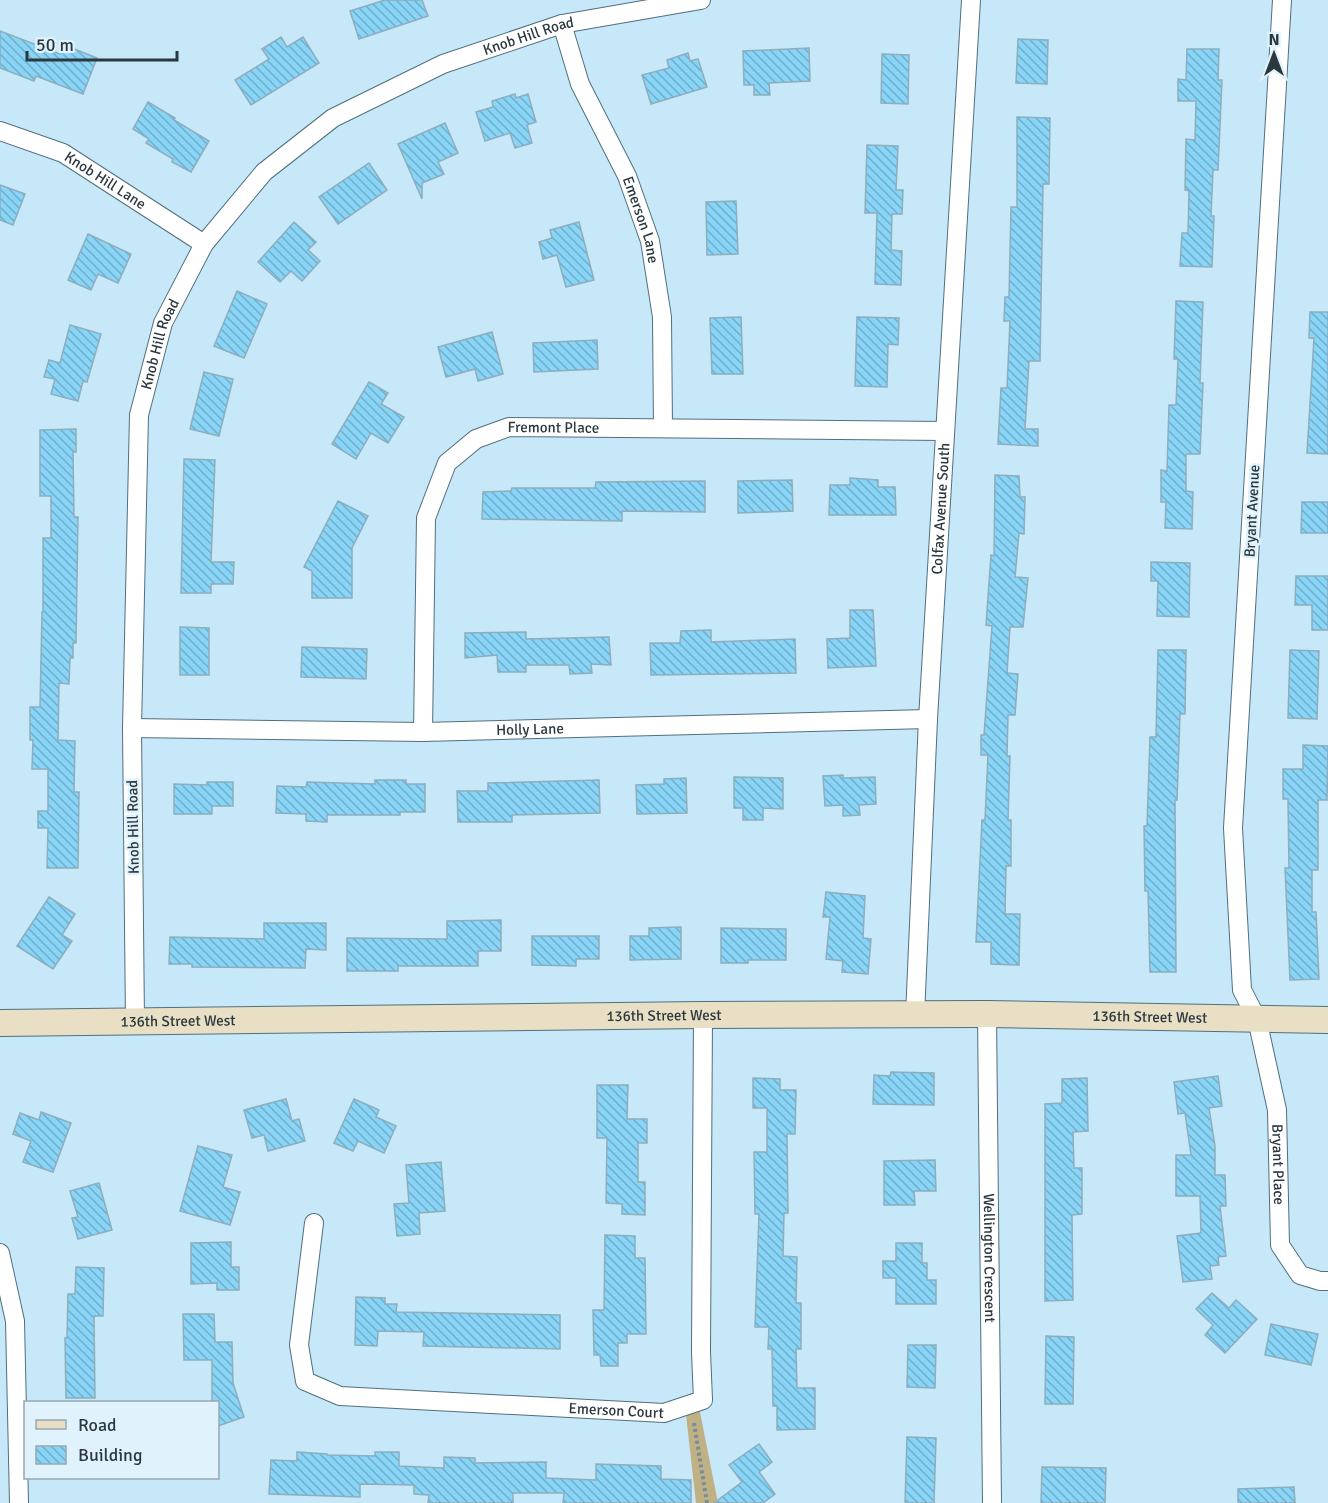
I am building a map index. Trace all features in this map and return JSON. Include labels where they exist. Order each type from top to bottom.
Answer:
[{"type":"street","name":"Knob Hill Road","points":[[135,1022],[132,729],[139,415],[163,323],[204,244],[264,172],[333,118],[443,63],[562,24],[700,0]]},
{"type":"street","name":"Colfax Avenue South","points":[[915,1016],[928,719],[971,0]]},
{"type":"street","name":"Bryant Avenue","points":[[1257,1019],[1242,990],[1233,828],[1282,0]]},
{"type":"street","name":"Emerson Lane","points":[[562,24],[580,84],[627,176],[650,241],[662,317],[663,428]]},
{"type":"street","name":"Knob Hill Lane","points":[[0,131],[63,153],[204,244]]},
{"type":"street","name":"Fremont Place","points":[[423,732],[426,518],[447,463],[476,439],[509,427],[944,431]]},
{"type":"street","name":"Holly Lane","points":[[132,729],[423,732],[928,719]]},
{"type":"street","name":"136th Street West","points":[[0,1023],[987,1014],[1328,1020]]},
{"type":"street","name":"Wellington Crescent","points":[[987,1014],[992,1503]]},
{"type":"street","points":[[691,1404],[704,1400],[701,1352],[703,1015]]},
{"type":"street","name":"Bryant Place","points":[[1257,1019],[1277,1110],[1280,1245],[1300,1275],[1328,1281]]},
{"type":"street","name":"Emerson Court","points":[[314,1223],[299,1345],[305,1381],[340,1396],[664,1413],[691,1404]]},
{"type":"street","points":[[0,1253],[15,1321],[19,1503]]},
{"type":"path","points":[[691,1404],[707,1503]]},
{"type":"shaded area","points":[[698,1402],[718,1503],[696,1503],[685,1406]]},
{"type":"building","points":[[385,0],[422,0],[428,16],[359,39],[350,11]]},
{"type":"building","points":[[0,31],[60,54],[64,45],[97,58],[83,94],[36,76],[34,81],[0,68]]},
{"type":"building","points":[[281,37],[287,47],[303,37],[319,63],[251,105],[235,80],[269,59],[262,49]]},
{"type":"building","points":[[1018,39],[1048,40],[1047,84],[1016,83]]},
{"type":"building","points":[[809,48],[810,81],[769,83],[770,95],[754,95],[754,85],[744,85],[743,51]]},
{"type":"building","points":[[1187,49],[1219,49],[1218,80],[1222,80],[1218,170],[1213,170],[1212,267],[1180,266],[1182,233],[1188,233],[1189,191],[1185,190],[1186,139],[1195,140],[1196,101],[1178,101],[1178,79],[1186,80]]},
{"type":"building","points":[[688,53],[690,61],[698,59],[707,87],[651,104],[642,75],[669,68],[667,60]]},
{"type":"building","points":[[882,54],[909,55],[908,104],[881,103]]},
{"type":"building","points":[[515,94],[516,98],[528,94],[536,122],[527,125],[532,143],[515,148],[510,133],[485,141],[476,112],[493,107],[492,101]]},
{"type":"building","points":[[148,102],[209,141],[191,172],[172,162],[173,159],[146,143],[149,139],[133,129]]},
{"type":"building","points":[[1017,117],[1050,118],[1049,184],[1043,184],[1040,361],[1029,361],[1025,429],[1038,429],[1038,446],[998,444],[1001,388],[1007,388],[1010,321],[1004,321],[1005,297],[1009,297],[1011,207],[1017,207]]},
{"type":"building","points":[[445,123],[458,153],[438,162],[444,174],[422,183],[422,199],[398,144]]},
{"type":"building","points":[[867,145],[898,146],[896,190],[903,190],[902,214],[892,214],[891,250],[902,251],[901,285],[875,284],[877,213],[865,213]]},
{"type":"building","points":[[369,163],[387,190],[338,224],[319,197]]},
{"type":"building","points":[[0,185],[25,194],[13,225],[0,220]]},
{"type":"building","points":[[736,201],[738,254],[707,255],[706,202]]},
{"type":"building","points":[[294,222],[316,242],[308,250],[320,261],[302,281],[291,271],[280,282],[258,262]]},
{"type":"building","points":[[579,222],[594,280],[566,287],[557,255],[543,259],[539,242],[552,238],[550,230]]},
{"type":"building","points":[[88,234],[131,254],[118,283],[98,274],[91,290],[68,280]]},
{"type":"building","points":[[237,291],[267,304],[244,358],[214,346]]},
{"type":"building","points":[[1176,301],[1203,302],[1200,454],[1186,454],[1186,491],[1193,492],[1192,529],[1165,528],[1166,502],[1161,502],[1161,470],[1167,471],[1169,405],[1176,405],[1178,359],[1174,359]]},
{"type":"building","points":[[1310,312],[1328,312],[1328,454],[1307,453],[1314,338],[1309,338]]},
{"type":"building","points":[[741,317],[743,374],[712,374],[710,318]]},
{"type":"building","points":[[857,317],[899,318],[898,345],[888,344],[887,387],[855,386]]},
{"type":"building","points":[[70,325],[101,334],[87,382],[83,381],[78,401],[51,394],[55,379],[44,377],[49,360],[60,363]]},
{"type":"building","points":[[492,332],[503,374],[478,381],[475,369],[446,377],[438,347]]},
{"type":"building","points":[[597,340],[598,369],[534,372],[533,343]]},
{"type":"building","points":[[204,372],[233,379],[219,436],[190,429]]},
{"type":"building","points":[[369,382],[388,393],[381,404],[404,417],[388,443],[371,433],[356,459],[332,444]]},
{"type":"building","points":[[76,429],[76,452],[73,452],[74,517],[78,517],[76,643],[73,643],[73,658],[70,658],[69,684],[59,683],[58,740],[75,741],[74,792],[79,792],[78,868],[47,868],[48,828],[38,828],[38,811],[48,811],[48,769],[32,769],[33,740],[30,740],[30,707],[40,707],[43,538],[51,538],[51,496],[40,496],[40,430]]},
{"type":"building","points":[[184,459],[215,460],[211,562],[234,562],[233,584],[211,584],[211,593],[181,593]]},
{"type":"building","points":[[995,475],[1019,476],[1020,497],[1025,497],[1024,534],[1019,533],[1015,577],[1028,578],[1023,627],[1010,627],[1007,673],[1018,674],[1015,715],[1008,715],[1007,756],[1010,756],[1008,820],[1011,820],[1011,866],[1006,866],[1005,914],[1020,914],[1019,965],[991,964],[991,942],[976,942],[982,820],[985,820],[988,755],[981,755],[981,735],[984,735],[992,626],[986,625],[991,555],[994,556]]},
{"type":"building","points":[[850,478],[878,480],[878,487],[895,487],[896,515],[829,515],[830,485],[850,485]]},
{"type":"building","points":[[792,480],[793,511],[738,513],[738,481]]},
{"type":"building","points":[[705,481],[705,512],[622,511],[622,521],[482,519],[483,492],[511,491],[512,488],[595,488],[596,482]]},
{"type":"building","points":[[338,501],[368,516],[352,548],[352,598],[312,598],[312,571],[304,567]]},
{"type":"building","points":[[1302,502],[1328,502],[1328,533],[1301,533]]},
{"type":"building","points":[[1151,562],[1190,563],[1189,617],[1157,616],[1158,581],[1151,581]]},
{"type":"building","points":[[1296,576],[1328,576],[1328,630],[1312,630],[1312,605],[1295,605]]},
{"type":"building","points":[[850,610],[873,610],[876,666],[828,668],[827,639],[850,638]]},
{"type":"building","points":[[180,627],[209,628],[209,675],[180,675]]},
{"type":"building","points":[[711,630],[711,642],[795,639],[796,673],[651,675],[650,643],[680,643],[681,631]]},
{"type":"building","points":[[526,632],[526,639],[609,637],[611,665],[591,664],[592,673],[570,674],[569,665],[526,665],[526,672],[498,672],[497,655],[465,658],[465,633]]},
{"type":"building","points":[[302,647],[367,649],[366,679],[301,677]]},
{"type":"building","points":[[1158,650],[1186,650],[1185,714],[1180,714],[1177,800],[1175,800],[1176,972],[1150,972],[1148,891],[1145,891],[1144,826],[1147,826],[1150,737],[1156,737]]},
{"type":"building","points":[[1290,650],[1319,651],[1317,719],[1288,718]]},
{"type":"building","points":[[1303,745],[1328,746],[1327,800],[1318,800],[1318,870],[1312,870],[1312,912],[1316,912],[1319,979],[1290,980],[1285,868],[1289,868],[1288,799],[1283,799],[1283,769],[1303,769]]},
{"type":"building","points":[[843,775],[843,778],[875,777],[876,804],[859,805],[860,815],[843,816],[843,805],[825,806],[823,776]]},
{"type":"building","points":[[734,777],[783,778],[783,809],[763,808],[763,820],[743,820],[743,808],[734,808]]},
{"type":"building","points":[[686,778],[687,813],[637,814],[636,785],[664,784],[664,779]]},
{"type":"building","points":[[375,780],[406,780],[406,784],[425,784],[425,812],[400,812],[400,815],[327,815],[327,822],[306,821],[306,814],[276,813],[277,786],[306,787],[307,782],[375,784]]},
{"type":"building","points":[[599,780],[600,813],[512,815],[512,822],[458,822],[457,791],[488,791],[488,783]]},
{"type":"building","points":[[207,782],[233,782],[233,806],[212,806],[212,814],[174,814],[174,784],[207,785]]},
{"type":"building","points":[[826,892],[865,896],[863,938],[871,939],[868,974],[842,972],[843,961],[826,959],[830,917],[823,917]]},
{"type":"building","points":[[49,897],[75,914],[62,935],[72,941],[53,969],[17,946]]},
{"type":"building","points":[[501,920],[501,951],[478,951],[478,966],[398,966],[398,971],[347,971],[347,938],[447,939],[447,921]]},
{"type":"building","points":[[264,923],[326,923],[326,950],[306,949],[305,968],[192,967],[192,964],[169,964],[170,937],[264,939]]},
{"type":"building","points":[[681,927],[681,959],[630,960],[630,936],[649,936],[649,928]]},
{"type":"building","points":[[721,928],[786,929],[786,960],[721,963]]},
{"type":"building","points":[[532,936],[599,936],[599,959],[576,959],[576,966],[532,965]]},
{"type":"building","points":[[891,1072],[934,1073],[934,1105],[873,1104],[874,1075],[890,1076]]},
{"type":"building","points":[[1218,1076],[1222,1106],[1209,1108],[1215,1146],[1215,1175],[1225,1175],[1226,1206],[1220,1206],[1226,1256],[1218,1257],[1219,1265],[1210,1266],[1212,1279],[1183,1282],[1177,1236],[1201,1233],[1200,1196],[1176,1196],[1176,1155],[1191,1155],[1185,1113],[1178,1114],[1174,1082]]},
{"type":"building","points":[[753,1078],[780,1079],[780,1090],[796,1090],[795,1134],[787,1134],[788,1213],[784,1213],[783,1256],[797,1257],[796,1303],[801,1303],[801,1349],[796,1349],[797,1388],[815,1388],[815,1429],[777,1430],[777,1406],[773,1406],[772,1349],[768,1349],[769,1327],[755,1327],[759,1214],[755,1214],[754,1152],[767,1152],[767,1108],[753,1108]]},
{"type":"building","points":[[1087,1078],[1088,1131],[1073,1132],[1074,1168],[1082,1168],[1082,1214],[1072,1215],[1073,1300],[1045,1301],[1045,1104],[1062,1103],[1062,1079]]},
{"type":"building","points":[[597,1085],[628,1085],[627,1119],[647,1119],[647,1143],[638,1143],[638,1182],[645,1182],[645,1215],[622,1214],[622,1204],[606,1203],[607,1138],[597,1138]]},
{"type":"building","points":[[286,1099],[292,1121],[299,1119],[305,1141],[268,1151],[264,1135],[252,1138],[244,1110]]},
{"type":"building","points":[[354,1099],[379,1110],[376,1117],[396,1126],[384,1153],[358,1141],[353,1151],[334,1143]]},
{"type":"building","points":[[41,1112],[71,1123],[53,1172],[23,1162],[31,1141],[13,1134],[20,1113],[39,1120]]},
{"type":"building","points":[[198,1146],[232,1155],[223,1187],[240,1192],[230,1225],[180,1211]]},
{"type":"building","points":[[935,1160],[936,1191],[914,1191],[915,1205],[884,1205],[884,1161]]},
{"type":"building","points":[[441,1162],[445,1211],[419,1213],[420,1234],[397,1236],[394,1204],[409,1203],[406,1165]]},
{"type":"building","points":[[99,1183],[112,1230],[78,1239],[72,1218],[78,1217],[70,1191]]},
{"type":"building","points":[[605,1235],[635,1236],[635,1258],[645,1258],[646,1334],[627,1334],[627,1343],[618,1343],[618,1366],[601,1366],[600,1355],[594,1355],[593,1310],[604,1310]]},
{"type":"building","points":[[231,1242],[231,1267],[239,1267],[239,1290],[217,1290],[217,1283],[191,1284],[191,1243]]},
{"type":"building","points":[[896,1243],[922,1243],[922,1263],[927,1263],[927,1280],[936,1280],[936,1304],[896,1304],[896,1278],[883,1278],[883,1261],[896,1261]]},
{"type":"building","points":[[76,1267],[104,1268],[103,1316],[94,1316],[95,1398],[66,1398],[65,1338],[67,1338],[68,1294],[75,1294]]},
{"type":"building","points":[[1212,1293],[1229,1308],[1236,1300],[1257,1319],[1225,1353],[1205,1335],[1213,1325],[1196,1309]]},
{"type":"building","points":[[356,1297],[385,1298],[385,1304],[397,1304],[396,1312],[560,1315],[560,1349],[423,1346],[424,1332],[378,1331],[377,1346],[355,1345]]},
{"type":"building","points":[[183,1314],[214,1314],[215,1342],[232,1342],[233,1383],[244,1417],[219,1426],[219,1401],[212,1401],[212,1360],[184,1360]]},
{"type":"building","points":[[1271,1324],[1318,1334],[1311,1365],[1265,1355]]},
{"type":"building","points":[[1046,1336],[1074,1337],[1073,1404],[1045,1404]]},
{"type":"building","points":[[908,1345],[936,1345],[935,1388],[907,1387]]},
{"type":"building","points":[[907,1437],[936,1438],[934,1503],[905,1503]]},
{"type":"building","points":[[759,1444],[772,1462],[759,1472],[775,1494],[763,1503],[714,1503],[742,1482],[729,1465]]},
{"type":"building","points":[[297,1452],[375,1456],[375,1452],[399,1452],[399,1466],[444,1468],[444,1457],[475,1458],[475,1463],[546,1462],[546,1478],[596,1480],[596,1464],[661,1466],[661,1479],[691,1480],[691,1503],[563,1503],[564,1493],[513,1493],[513,1503],[428,1503],[429,1495],[414,1494],[414,1485],[360,1484],[360,1497],[269,1494],[271,1460],[297,1461]]},
{"type":"building","points":[[1042,1467],[1106,1468],[1105,1503],[1041,1503]]},
{"type":"building","points":[[1294,1487],[1295,1503],[1238,1503],[1238,1489]]}]
